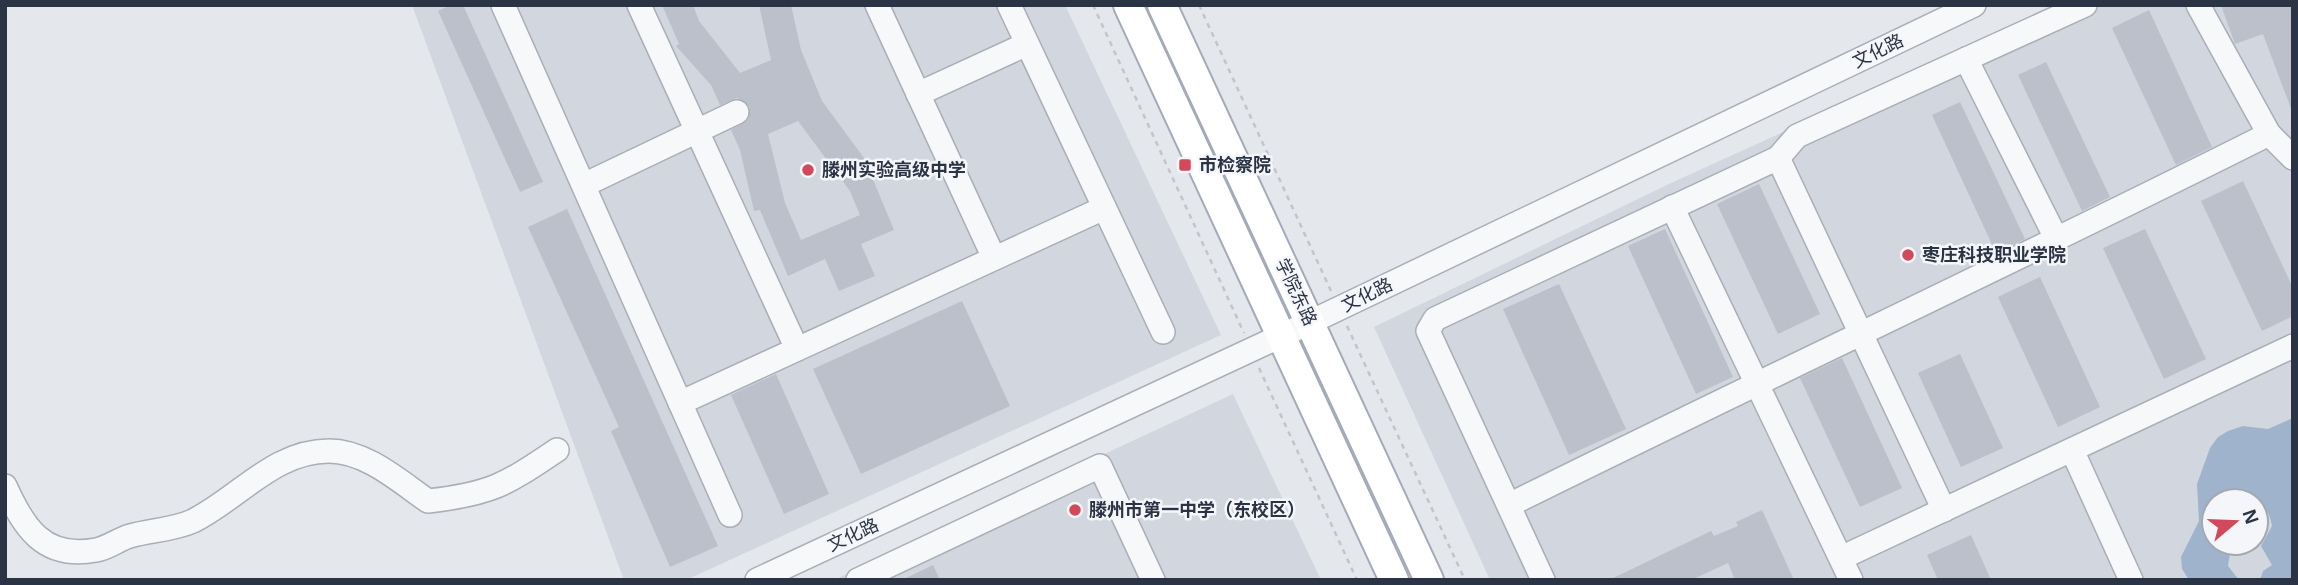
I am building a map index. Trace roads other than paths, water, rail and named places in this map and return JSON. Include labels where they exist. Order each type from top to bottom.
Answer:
[{"type":"main road","name":"学院东路","points":[[1128,5],[1394,580]]},
{"type":"main road","name":"学院东路","points":[[1162,5],[1429,580]]},
{"type":"street","points":[[503,5],[730,515]]},
{"type":"street","points":[[639,5],[797,349]]},
{"type":"street","points":[[877,5],[994,258]]},
{"type":"street","points":[[1009,5],[1163,332]]},
{"type":"street","name":"文化路","points":[[757,580],[1310,323],[1974,5]]},
{"type":"street","points":[[1543,580],[1428,331],[1435,319],[1778,158],[1797,136],[2085,5]]},
{"type":"street","points":[[2198,5],[2269,134],[2293,158]]},
{"type":"street","points":[[918,94],[1027,44]]},
{"type":"street","points":[[1966,59],[2057,240]]},
{"type":"street","points":[[584,185],[737,112]]},
{"type":"street","points":[[1509,505],[1756,382],[2057,240],[2269,134]]},
{"type":"street","points":[[1778,158],[1944,510]]},
{"type":"street","points":[[1672,207],[1851,580]]},
{"type":"street","points":[[680,403],[1104,208]]},
{"type":"street","points":[[1841,558],[2293,346]]},
{"type":"street","points":[[5,486],[21,520],[40,542],[68,550],[96,550],[131,536],[192,521],[277,465],[301,453],[332,451],[370,461],[428,501],[482,494],[509,482],[557,450]]},
{"type":"street","points":[[2072,450],[2131,580]]},
{"type":"street","points":[[858,580],[1100,466],[1153,580]]},
{"type":"water","points":[[2293,418],[2293,580],[2260,580],[2263,571],[2272,565],[2267,557],[2270,557],[2272,526],[2270,487],[2200,487],[2200,557],[2229,557],[2228,566],[2239,580],[2189,580],[2182,569],[2181,557],[2199,521],[2197,484],[2210,448],[2218,437],[2243,426],[2268,429]]},
{"type":"place","name":"市检察院","points":[[1185,165]]},
{"type":"place","name":"滕州实验高级中学","points":[[808,170]]},
{"type":"place","name":"枣庄科技职业学院","points":[[1908,255]]},
{"type":"place","name":"滕州市第一中学（东校区）","points":[[1075,510]]}]
